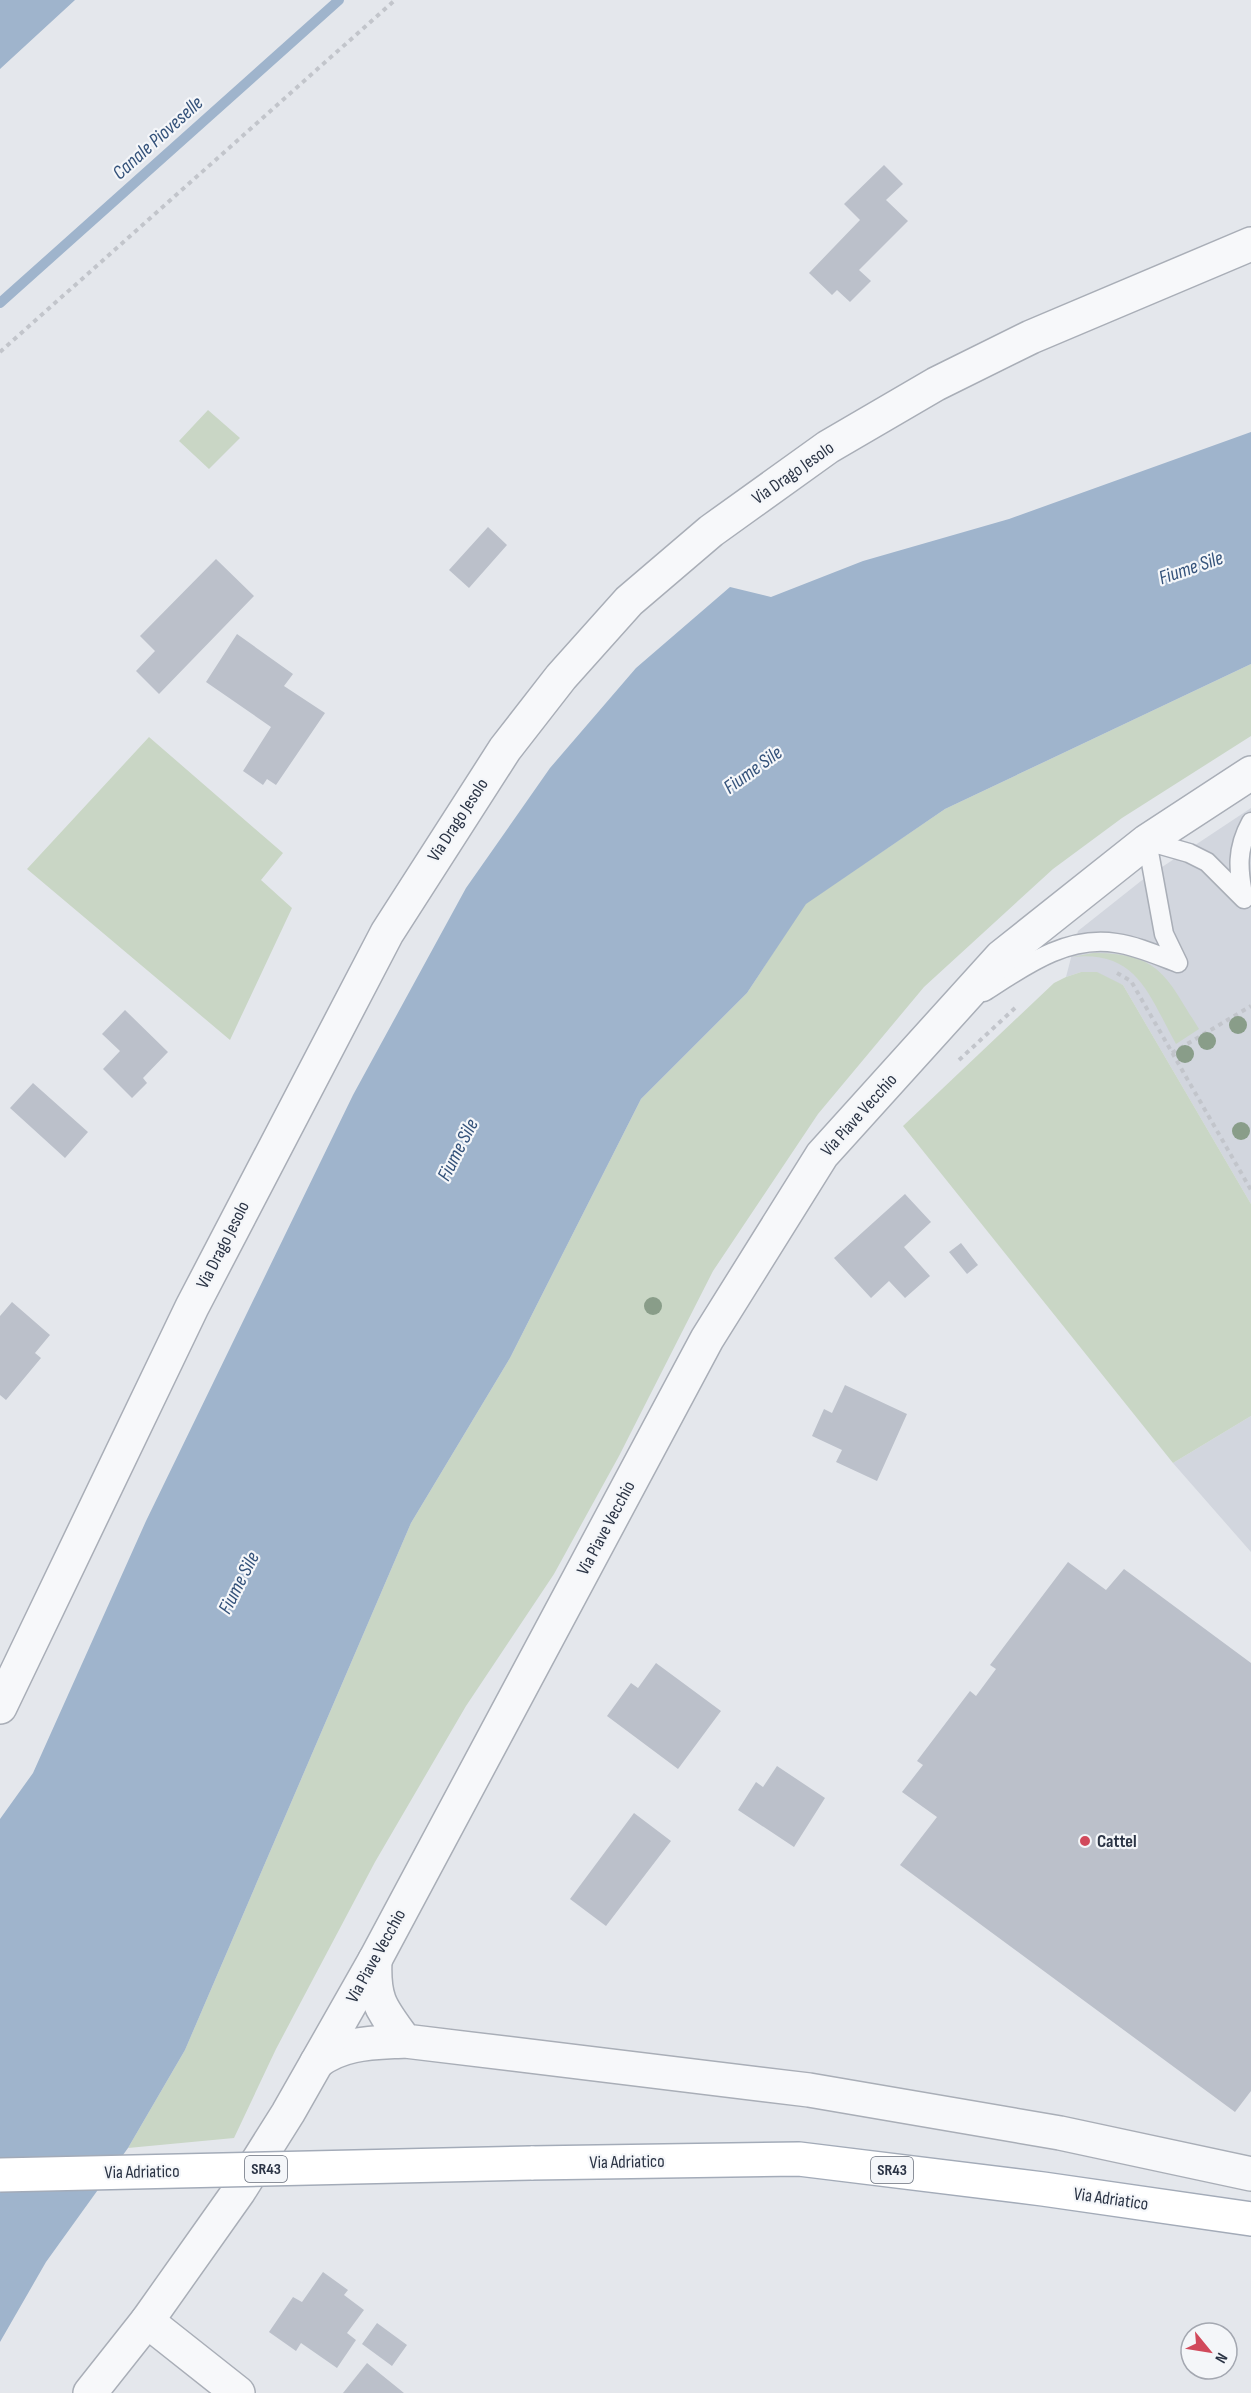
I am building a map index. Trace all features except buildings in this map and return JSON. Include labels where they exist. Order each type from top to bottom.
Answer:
[{"type":"main road","name":"Via Adriatico","points":[[0,2175],[799,2159],[1043,2189],[1251,2219]]},
{"type":"street","name":"Via Drago Jesolo","points":[[0,1707],[192,1307],[387,933],[505,749],[561,677],[629,601],[711,531],[828,447],[936,384],[1031,337],[1251,244]]},
{"type":"street","name":"Via Piave Vecchio","points":[[90,2393],[147,2321],[238,2191],[288,2113],[375,1960],[707,1339],[822,1155],[1000,957],[1147,841],[1251,773]]},
{"type":"street","points":[[375,1960],[376,1996],[405,2041]]},
{"type":"street","points":[[316,2062],[338,2049],[361,2043],[405,2041],[809,2090],[1060,2133],[1251,2174]]},
{"type":"street","points":[[147,2321],[238,2393]]},
{"type":"lane","points":[[949,1014],[1039,957],[1093,942],[1114,942],[1137,947],[1178,963],[1164,934],[1147,841],[1189,853],[1207,862],[1244,898],[1238,860],[1251,822]]},
{"type":"path","points":[[0,352],[395,0]]},
{"type":"path","points":[[1113,971],[1131,981],[1251,1190]]},
{"type":"path","points":[[957,1063],[1024,1000]]},
{"type":"path","points":[[1172,1053],[1251,1006]]},
{"type":"shaded area","points":[[1251,808],[1251,1204],[1123,985],[1081,972],[1066,977],[1078,931],[1141,881]]},
{"type":"shaded area","points":[[1251,1416],[1251,1552],[1173,1463]]},
{"type":"green space","points":[[208,410],[240,438],[209,469],[179,441]]},
{"type":"green space","points":[[1251,664],[1251,736],[1122,818],[1053,869],[924,987],[818,1114],[713,1271],[619,1456],[554,1574],[466,1706],[375,1862],[276,2049],[234,2138],[128,2148],[185,2050],[411,1523],[510,1358],[641,1099],[747,993],[805,904],[945,809]]},
{"type":"green space","points":[[149,737],[283,853],[261,880],[292,908],[230,1040],[27,869]]},
{"type":"green space","points":[[1093,953],[1116,954],[1148,963],[1169,982],[1199,1029],[1176,1044],[1149,994],[1127,969],[1112,961],[1094,957],[1072,957]]},
{"type":"green space","points":[[1081,972],[1097,972],[1123,985],[1251,1204],[1251,1416],[1173,1463],[903,1126],[1054,983]]},
{"type":"water","points":[[0,0],[75,0],[0,69]]},
{"type":"water","name":"Fiume Sile","points":[[1251,432],[1251,664],[945,809],[806,904],[747,993],[641,1099],[510,1358],[411,1523],[185,2050],[128,2148],[46,2262],[0,2342],[0,1819],[33,1773],[146,1521],[353,1095],[466,888],[550,768],[636,668],[730,587],[771,597],[863,561],[1009,519]]},
{"type":"waterway","name":"Canale Pioveselle","points":[[0,303],[339,0]]},
{"type":"place","name":"Cattel","points":[[1085,1841]]}]
